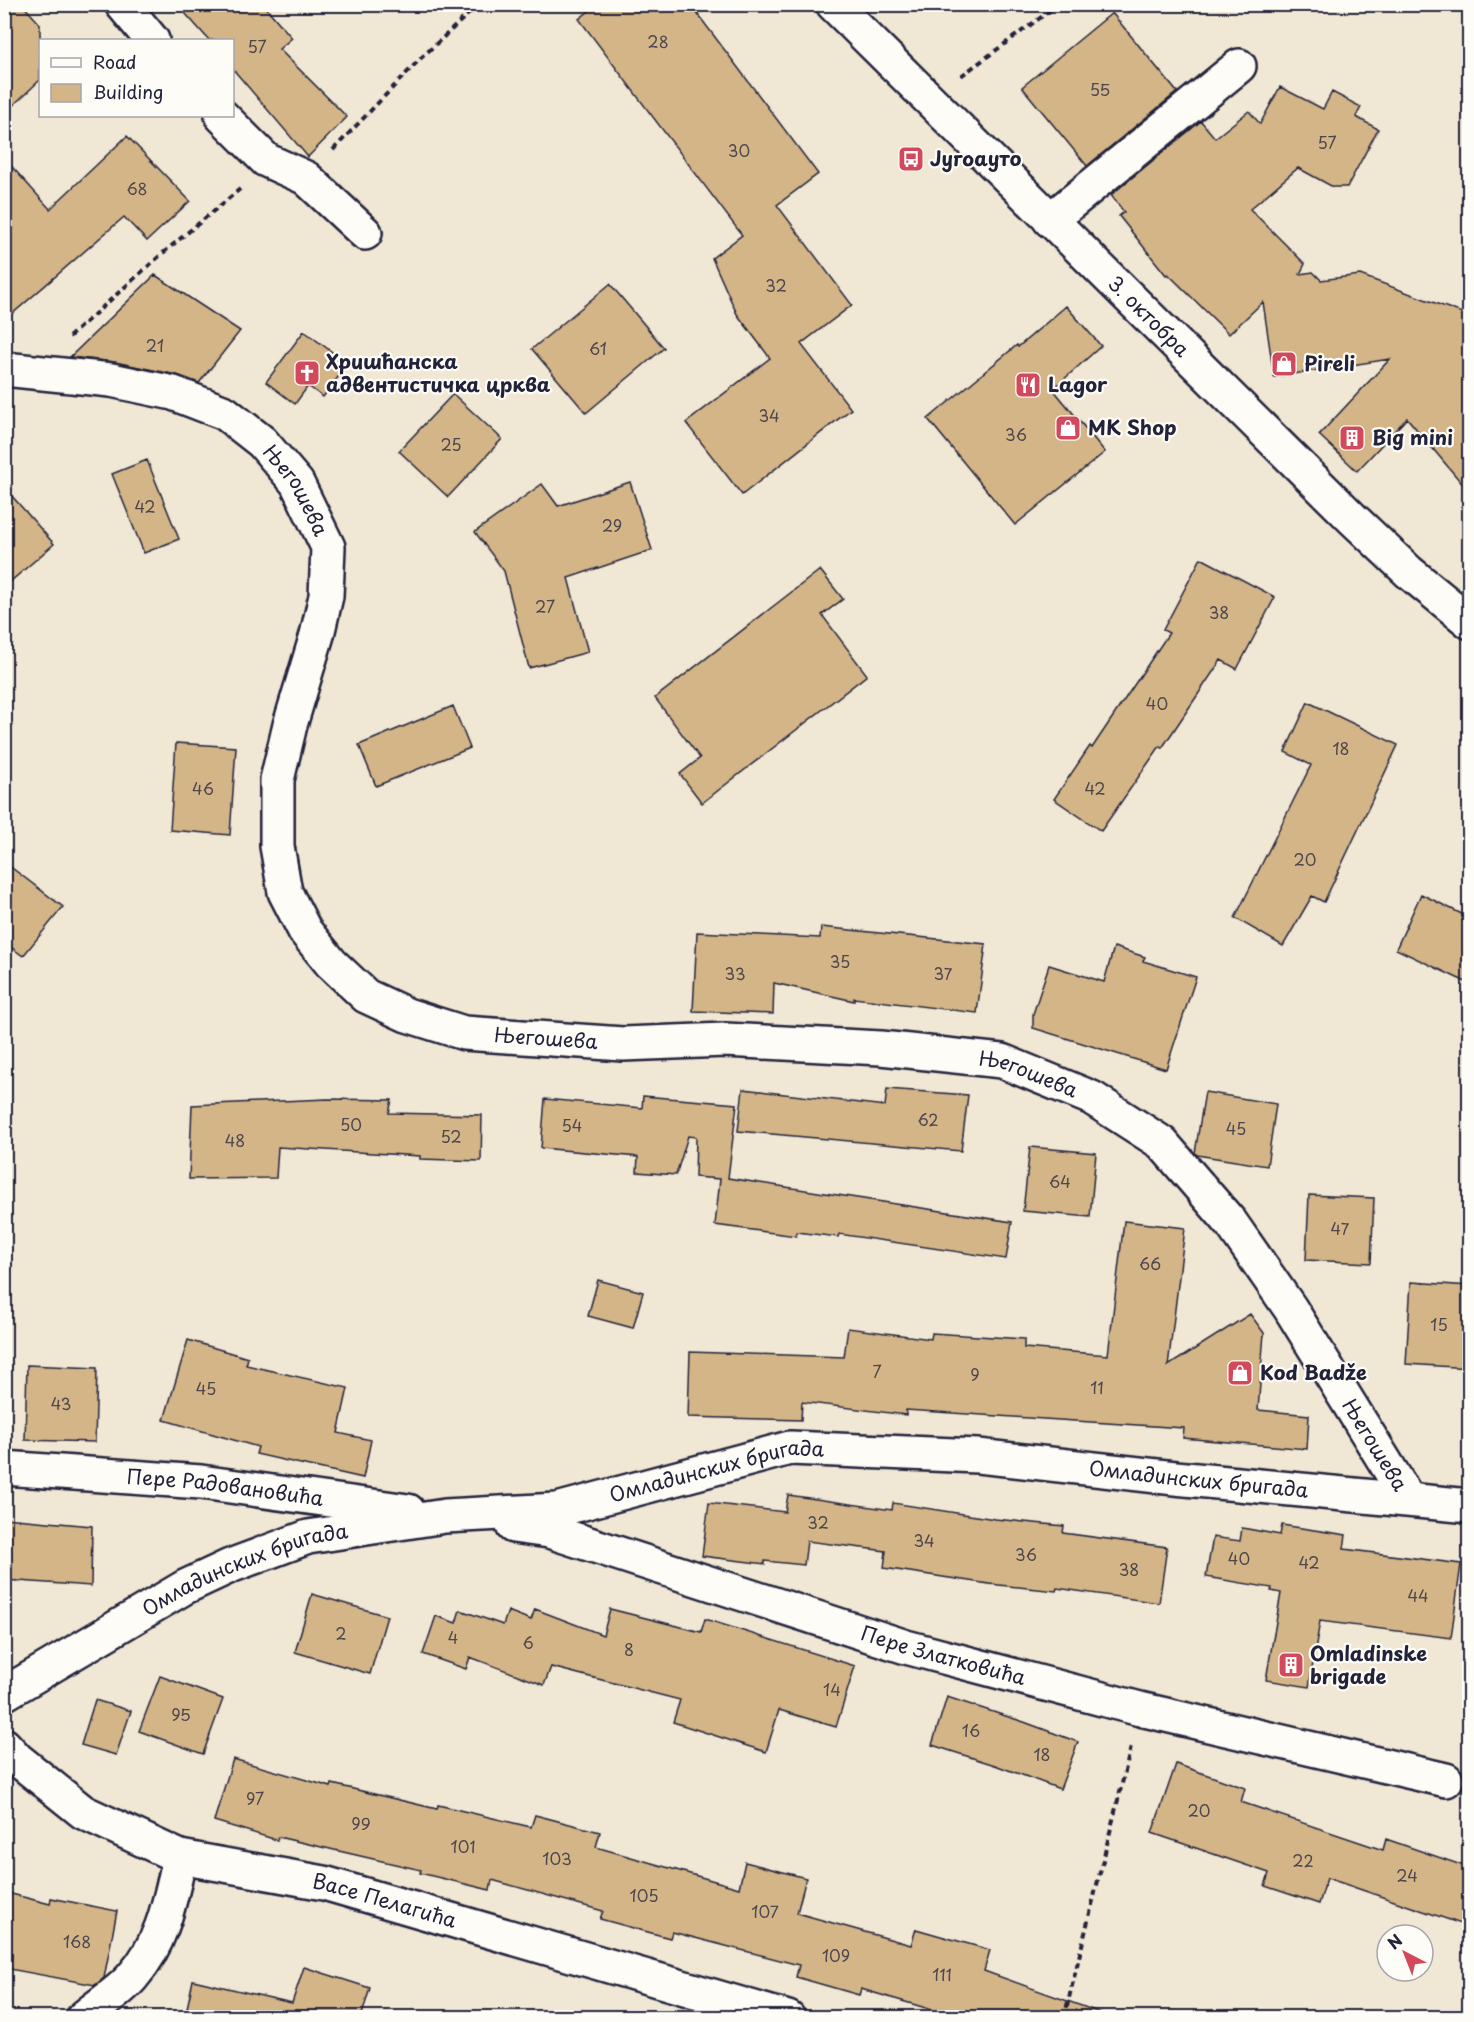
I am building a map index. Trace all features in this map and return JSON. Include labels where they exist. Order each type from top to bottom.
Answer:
[{"type":"street","points":[[122,4],[151,39]]},
{"type":"street","name":"3. октобра","points":[[833,4],[1353,519],[1409,572],[1470,622]]},
{"type":"street","points":[[1050,220],[1239,66]]},
{"type":"street","points":[[223,117],[266,160],[306,178],[365,233]]},
{"type":"street","name":"Његошева","points":[[18,370],[111,380],[172,393],[225,414],[262,442],[297,483],[328,547],[326,596],[277,780],[278,846],[285,892],[305,931],[331,963],[366,996],[406,1015],[464,1033],[623,1044],[724,1040],[848,1046],[1002,1061],[1092,1098],[1162,1143],[1231,1223],[1290,1308],[1408,1499]]},
{"type":"street","points":[[1409,572],[1470,598]]},
{"type":"street","name":"Омладинских бригада","points":[[4,1694],[185,1587],[230,1566],[308,1537],[445,1516],[557,1510],[790,1448],[978,1456],[1175,1478],[1470,1506]]},
{"type":"street","name":"Пере Радовановића","points":[[4,1468],[201,1482],[445,1516]]},
{"type":"street","name":"Пере Златковића","points":[[445,1516],[549,1531],[906,1647],[1140,1709],[1446,1780]]},
{"type":"street","name":"Васе Пелагића","points":[[4,1745],[17,1759],[83,1812],[180,1857],[324,1883],[788,2018]]},
{"type":"street","points":[[83,2018],[133,1977],[154,1947],[167,1917],[180,1857]]},
{"type":"path","points":[[306,178],[421,58],[479,4]]},
{"type":"path","points":[[929,99],[1059,4]]},
{"type":"path","points":[[18,370],[244,186]]},
{"type":"path","points":[[1064,2018],[1140,1709]]},
{"type":"building","points":[[4,4],[22,4],[40,24],[39,81],[4,114]]},
{"type":"building","points":[[177,4],[263,4],[292,38],[279,49],[347,117],[308,157],[234,70],[234,39],[208,39]]},
{"type":"building","points":[[598,4],[690,4],[818,174],[777,205],[852,305],[801,344],[851,409],[742,495],[686,423],[770,358],[737,314],[712,258],[742,235],[579,19]]},
{"type":"building","points":[[1112,13],[1177,92],[1087,166],[1022,87]]},
{"type":"building","points":[[1280,87],[1323,109],[1332,92],[1361,107],[1356,117],[1378,129],[1347,187],[1333,187],[1298,168],[1250,209],[1305,264],[1300,274],[1313,272],[1321,280],[1360,275],[1470,316],[1470,493],[1407,418],[1357,471],[1319,435],[1390,359],[1274,377],[1263,302],[1229,334],[1168,274],[1166,275],[1119,216],[1124,212],[1111,195],[1201,121],[1215,138],[1249,111],[1260,124]]},
{"type":"building","points":[[127,136],[190,201],[147,241],[124,217],[4,321],[4,158],[50,209]]},
{"type":"building","points":[[155,275],[240,331],[199,383],[177,375],[115,362],[70,357]]},
{"type":"building","points":[[610,284],[664,348],[586,413],[532,349]]},
{"type":"building","points":[[1066,306],[1101,346],[1053,389],[1105,452],[1015,525],[928,419]]},
{"type":"building","name":"Хришћанска адвентистичка црква","points":[[304,331],[348,364],[323,397],[308,386],[295,404],[266,382]]},
{"type":"building","points":[[453,394],[502,439],[448,497],[399,451]]},
{"type":"building","points":[[147,460],[179,539],[144,553],[112,474]]},
{"type":"building","points":[[630,482],[652,550],[568,578],[588,652],[529,668],[504,571],[475,532],[542,484],[558,506]]},
{"type":"building","points":[[4,487],[54,544],[4,587]]},
{"type":"building","points":[[1201,558],[1275,597],[1237,669],[1221,660],[1162,748],[1160,746],[1101,831],[1054,799],[1090,746],[1092,748],[1169,633],[1163,630]]},
{"type":"building","points":[[820,570],[843,599],[822,615],[867,675],[702,803],[680,774],[700,758],[655,698]]},
{"type":"building","points":[[1308,702],[1398,745],[1324,902],[1312,896],[1283,946],[1235,918],[1311,765],[1285,752]]},
{"type":"building","points":[[453,706],[470,748],[376,786],[359,745]]},
{"type":"building","points":[[176,743],[236,747],[230,835],[170,830]]},
{"type":"building","points":[[4,862],[63,907],[23,956],[4,942]]},
{"type":"building","points":[[1421,894],[1470,918],[1470,984],[1396,949]]},
{"type":"building","points":[[821,927],[986,944],[977,1013],[854,998],[854,1001],[774,983],[773,1014],[693,1011],[697,932],[820,938]]},
{"type":"building","points":[[1114,947],[1145,957],[1143,961],[1196,977],[1166,1069],[1033,1028],[1033,1014],[1049,965],[1104,982]]},
{"type":"building","points":[[743,1089],[885,1106],[887,1089],[968,1095],[961,1151],[738,1131]]},
{"type":"building","points":[[1205,1092],[1276,1104],[1267,1166],[1195,1153]]},
{"type":"building","points":[[643,1096],[737,1104],[728,1178],[1012,1222],[1006,1259],[839,1234],[838,1237],[797,1232],[796,1236],[715,1225],[720,1179],[695,1177],[696,1137],[688,1136],[676,1175],[637,1172],[638,1157],[541,1148],[545,1099],[642,1108]]},
{"type":"building","points":[[327,1099],[392,1100],[389,1113],[482,1115],[481,1161],[420,1159],[420,1156],[278,1147],[276,1178],[189,1179],[192,1105]]},
{"type":"building","points":[[1030,1147],[1096,1153],[1090,1217],[1023,1211]]},
{"type":"building","points":[[1309,1195],[1374,1198],[1371,1263],[1306,1260]]},
{"type":"building","points":[[1124,1221],[1185,1228],[1168,1366],[1250,1314],[1264,1333],[1258,1410],[1309,1415],[1307,1449],[1183,1438],[1184,1428],[906,1410],[906,1415],[802,1402],[801,1420],[688,1417],[690,1352],[844,1357],[848,1328],[931,1339],[932,1333],[1024,1339],[1024,1348],[1108,1355]]},
{"type":"building","points":[[598,1280],[643,1292],[633,1328],[588,1316]]},
{"type":"building","points":[[1411,1282],[1470,1286],[1470,1368],[1406,1364]]},
{"type":"building","points":[[188,1340],[248,1358],[246,1365],[348,1388],[338,1433],[371,1440],[363,1478],[256,1454],[258,1447],[164,1420]]},
{"type":"building","points":[[27,1365],[97,1368],[95,1442],[25,1440]]},
{"type":"building","points":[[788,1495],[892,1510],[893,1503],[995,1519],[1064,1526],[1063,1533],[1167,1547],[1159,1603],[1057,1588],[1056,1591],[989,1584],[884,1568],[886,1551],[807,1541],[804,1565],[765,1561],[765,1564],[702,1556],[709,1503],[785,1512]]},
{"type":"building","points":[[4,1518],[92,1526],[91,1586],[4,1580]]},
{"type":"building","points":[[1282,1525],[1346,1535],[1344,1549],[1461,1564],[1451,1638],[1320,1621],[1309,1687],[1266,1680],[1281,1593],[1271,1591],[1272,1588],[1206,1577],[1213,1537],[1240,1541],[1242,1528],[1280,1535]]},
{"type":"building","points":[[312,1594],[387,1616],[370,1674],[295,1652]]},
{"type":"building","points":[[535,1609],[603,1635],[610,1609],[701,1632],[705,1619],[855,1666],[836,1727],[779,1710],[766,1752],[673,1722],[680,1700],[551,1667],[544,1685],[470,1657],[466,1669],[423,1654],[436,1616],[456,1623],[460,1610],[503,1625],[508,1611],[531,1620]]},
{"type":"building","points":[[160,1676],[223,1699],[203,1754],[139,1731]]},
{"type":"building","points":[[947,1697],[1078,1742],[1060,1789],[932,1745]]},
{"type":"building","points":[[95,1700],[131,1711],[116,1755],[81,1745]]},
{"type":"building","points":[[233,1759],[331,1787],[332,1784],[437,1809],[438,1805],[531,1827],[535,1815],[600,1832],[596,1847],[739,1888],[745,1862],[806,1878],[797,1913],[911,1945],[916,1929],[990,1950],[984,1971],[1101,2013],[1100,2018],[960,2018],[861,1989],[859,1995],[796,1977],[799,1965],[672,1932],[670,1938],[600,1919],[603,1911],[492,1880],[490,1890],[420,1873],[421,1870],[278,1837],[277,1840],[214,1821]]},
{"type":"building","points":[[1176,1764],[1245,1788],[1241,1802],[1383,1850],[1386,1839],[1470,1868],[1470,1927],[1327,1878],[1319,1904],[1265,1886],[1269,1873],[1152,1833]]},
{"type":"building","points":[[4,1892],[50,1904],[51,1898],[117,1911],[104,1978],[95,1985],[4,1968]]},
{"type":"building","points":[[304,1967],[370,1988],[361,2018],[185,2018],[193,1980],[292,2003]]},
{"type":"place","name":"Југоауто","points":[[911,159]]},
{"type":"place","name":"Pireli","points":[[1284,364]]},
{"type":"place","name":"Хришћанска адвентистичка црква","points":[[307,373]]},
{"type":"place","name":"Lagor","points":[[1028,385]]},
{"type":"place","name":"MK Shop","points":[[1068,428]]},
{"type":"place","name":"Big mini","points":[[1352,438]]},
{"type":"place","name":"Kod Badže","points":[[1240,1373]]},
{"type":"place","name":"Omladinske brigade","points":[[1291,1665]]}]
